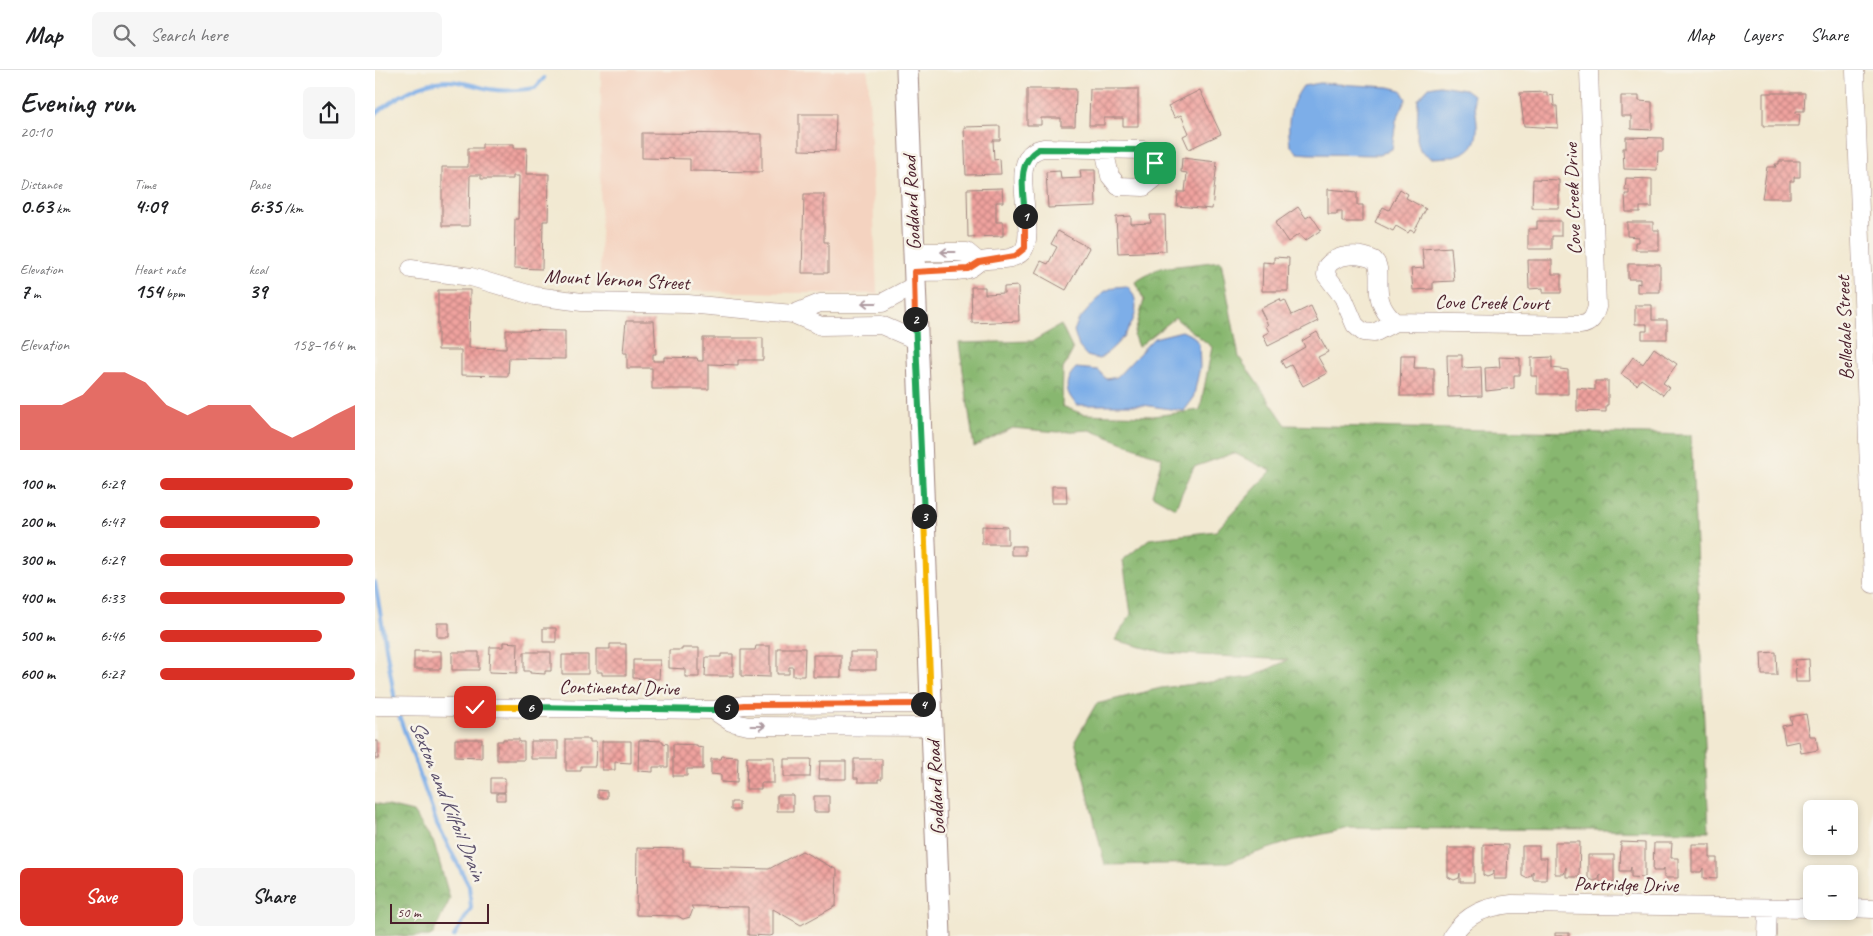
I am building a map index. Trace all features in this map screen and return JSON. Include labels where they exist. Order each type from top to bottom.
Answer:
[{"type":"main road","name":"Goddard Road","points":[[907,70],[913,270],[941,936]]},
{"type":"street","name":"Cove Creek Drive","points":[[1588,323],[1594,317],[1597,307],[1589,70]]},
{"type":"street","name":"Belledale Street","points":[[1855,70],[1873,584]]},
{"type":"street","points":[[913,270],[967,252],[979,262],[1015,256],[1025,248],[1023,171],[1029,155],[1044,148],[1104,149]]},
{"type":"street","name":"Cove Creek Court","points":[[1395,322],[1386,314],[1381,304],[1378,293],[1378,268],[1374,260],[1357,255],[1346,256],[1327,266],[1326,275],[1343,297],[1359,329],[1363,332],[1374,333],[1395,322],[1580,325],[1588,323]]},
{"type":"street","name":"Mount Vernon Street","points":[[411,270],[471,277],[535,296],[582,302],[688,304],[793,314],[821,326],[881,325],[916,340]]},
{"type":"street","name":"Mount Vernon Street","points":[[793,314],[820,303],[882,303],[913,270]]},
{"type":"street","name":"Continental Drive","points":[[380,706],[713,710],[744,705],[931,704]]},
{"type":"street","points":[[713,710],[731,722],[748,726],[932,727]]},
{"type":"street","name":"Partridge Drive","points":[[1452,936],[1467,918],[1475,912],[1497,905],[1803,908]]},
{"type":"street","points":[[1767,936],[1768,908]]},
{"type":"street","points":[[1858,908],[1873,909]]},
{"type":"shaded area","points":[[601,70],[868,70],[877,294],[600,290]]},
{"type":"green space","points":[[1221,261],[1239,357],[1286,425],[1691,435],[1709,831],[1350,828],[1292,841],[1225,863],[1105,865],[1075,741],[1096,704],[1161,688],[1251,677],[1288,660],[1165,653],[1115,640],[1131,614],[1123,560],[1149,539],[1216,531],[1271,471],[1234,453],[1194,467],[1175,508],[1152,495],[1162,458],[1090,430],[1058,432],[1012,428],[974,447],[959,343],[1033,341],[1061,325],[1073,350],[1063,369],[1062,406],[1083,414],[1153,416],[1200,410],[1212,347],[1175,318],[1138,347],[1134,336],[1144,300],[1135,282],[1159,268]]},
{"type":"green space","points":[[375,803],[413,812],[434,843],[450,899],[433,934],[429,936],[375,936]]},
{"type":"water","points":[[1320,83],[1389,87],[1401,90],[1406,99],[1396,121],[1392,149],[1379,155],[1298,153],[1290,145],[1289,121],[1292,107],[1303,86]]},
{"type":"water","points":[[1440,85],[1465,89],[1473,95],[1477,134],[1474,143],[1469,149],[1460,154],[1431,158],[1420,150],[1417,139],[1418,99],[1429,87]]},
{"type":"water","points":[[1127,286],[1134,295],[1136,305],[1130,326],[1124,336],[1108,353],[1099,359],[1087,356],[1079,347],[1074,331],[1078,321],[1104,292],[1114,287]]},
{"type":"water","points":[[1182,331],[1193,336],[1199,344],[1200,367],[1193,399],[1184,411],[1143,405],[1077,405],[1070,396],[1067,382],[1076,368],[1098,370],[1106,379],[1117,377],[1154,338]]},
{"type":"building","points":[[1027,89],[1076,89],[1075,126],[1061,126],[1061,118],[1041,118],[1041,125],[1027,125]]},
{"type":"building","points":[[1090,89],[1138,89],[1138,126],[1123,126],[1123,118],[1104,118],[1104,125],[1089,125]]},
{"type":"building","points":[[1200,90],[1221,134],[1189,149],[1183,136],[1189,133],[1181,115],[1175,118],[1168,106]]},
{"type":"building","points":[[1547,92],[1547,96],[1553,95],[1554,106],[1557,106],[1558,128],[1524,126],[1520,93]]},
{"type":"building","points":[[1763,93],[1805,93],[1804,111],[1796,111],[1796,114],[1800,114],[1799,126],[1763,126]]},
{"type":"building","points":[[1621,96],[1639,96],[1639,101],[1652,102],[1652,130],[1631,129],[1631,116],[1621,116]]},
{"type":"building","points":[[799,114],[836,114],[835,151],[799,150]]},
{"type":"building","points":[[1000,126],[1000,140],[993,140],[994,160],[1000,159],[1001,174],[966,175],[964,127]]},
{"type":"building","points":[[642,133],[762,134],[762,172],[690,171],[690,159],[642,158]]},
{"type":"building","points":[[1626,137],[1663,138],[1663,151],[1658,151],[1657,170],[1624,169],[1623,148],[1626,148]]},
{"type":"building","points":[[482,144],[514,144],[514,148],[527,148],[526,174],[549,174],[548,221],[543,221],[542,269],[514,268],[515,219],[518,219],[519,176],[513,176],[513,179],[481,179],[481,175],[470,175],[469,226],[442,226],[442,167],[468,167],[468,148],[482,148]]},
{"type":"building","points":[[1182,158],[1217,162],[1212,209],[1177,206],[1178,192],[1185,192],[1187,173],[1181,172]]},
{"type":"building","points":[[1779,161],[1800,161],[1800,177],[1794,177],[1794,181],[1790,181],[1790,198],[1762,198],[1767,167],[1776,167],[1775,164],[1779,164]]},
{"type":"building","points":[[1080,170],[1095,170],[1096,206],[1048,208],[1046,172],[1060,171],[1061,179],[1081,178]]},
{"type":"building","points":[[1626,178],[1652,179],[1652,207],[1640,207],[1640,212],[1626,212],[1625,194],[1629,194],[1629,190],[1625,190]]},
{"type":"building","points":[[1533,179],[1559,180],[1559,208],[1532,208]]},
{"type":"building","points":[[1002,188],[1003,202],[996,202],[996,222],[1003,222],[1003,236],[968,237],[967,189]]},
{"type":"building","points":[[1328,189],[1357,192],[1357,205],[1363,205],[1363,222],[1342,222],[1342,211],[1337,211],[1337,214],[1328,214]]},
{"type":"building","points":[[1400,189],[1408,194],[1406,198],[1426,209],[1414,232],[1410,230],[1408,233],[1396,226],[1393,231],[1375,222],[1383,207],[1389,210]]},
{"type":"building","points":[[804,194],[824,194],[824,242],[828,242],[828,273],[802,273]]},
{"type":"building","points":[[1298,207],[1306,218],[1311,215],[1321,230],[1305,241],[1299,234],[1288,242],[1275,223]]},
{"type":"building","points":[[1150,215],[1165,215],[1166,251],[1118,253],[1116,217],[1131,216],[1131,224],[1151,223]]},
{"type":"building","points":[[1537,221],[1561,221],[1561,236],[1552,236],[1552,249],[1528,249],[1528,229],[1537,229]]},
{"type":"building","points":[[1627,222],[1653,222],[1653,230],[1659,230],[1659,250],[1635,250],[1635,242],[1638,242],[1638,237],[1627,236]]},
{"type":"building","points":[[1058,231],[1089,248],[1066,290],[1035,273],[1041,261],[1048,264],[1057,247],[1051,244]]},
{"type":"building","points":[[1451,247],[1454,281],[1433,282],[1433,289],[1413,290],[1411,269],[1424,268],[1422,249]]},
{"type":"building","points":[[1274,257],[1289,258],[1288,291],[1262,291],[1263,262],[1274,263]]},
{"type":"building","points":[[1528,260],[1552,260],[1552,274],[1561,274],[1561,293],[1543,293],[1543,288],[1529,289]]},
{"type":"building","points":[[1628,264],[1660,264],[1660,292],[1637,292],[1637,283],[1640,284],[1640,279],[1628,279]]},
{"type":"building","points":[[1018,286],[1019,321],[972,323],[971,287],[985,287],[985,294],[1004,293],[1004,287]]},
{"type":"building","points":[[438,290],[470,290],[469,348],[506,349],[506,330],[565,331],[565,359],[509,358],[508,376],[461,375],[461,350],[438,350]]},
{"type":"building","points":[[1280,299],[1281,302],[1285,300],[1292,315],[1311,306],[1318,321],[1268,346],[1263,335],[1269,332],[1266,326],[1268,325],[1260,309]]},
{"type":"building","points":[[1635,305],[1652,305],[1652,320],[1667,320],[1667,339],[1642,339],[1642,331],[1647,331],[1647,324],[1635,324]]},
{"type":"building","points":[[626,321],[654,321],[656,354],[653,354],[653,361],[664,361],[664,357],[697,358],[698,361],[703,361],[703,338],[763,338],[763,360],[738,360],[738,365],[709,364],[709,389],[652,389],[652,368],[627,368],[627,353],[623,353]]},
{"type":"building","points":[[1317,332],[1328,352],[1318,357],[1327,373],[1303,386],[1291,365],[1285,368],[1281,361],[1305,347],[1302,341]]},
{"type":"building","points":[[1654,348],[1677,364],[1663,383],[1669,387],[1663,395],[1641,379],[1637,385],[1621,374],[1633,357],[1643,364]]},
{"type":"building","points":[[1401,355],[1415,355],[1414,368],[1434,368],[1434,396],[1400,396]]},
{"type":"building","points":[[1447,355],[1462,355],[1462,368],[1481,367],[1482,396],[1448,397]]},
{"type":"building","points":[[1499,357],[1520,358],[1520,375],[1514,375],[1514,388],[1486,391],[1485,368],[1500,367]]},
{"type":"building","points":[[1552,357],[1552,368],[1568,370],[1568,394],[1537,394],[1537,376],[1531,376],[1531,358]]},
{"type":"building","points":[[1595,381],[1608,381],[1608,405],[1606,405],[1606,412],[1577,411],[1577,388],[1595,390]]},
{"type":"building","points":[[1052,486],[1066,486],[1067,503],[1052,503]]},
{"type":"building","points":[[982,526],[1008,527],[1008,544],[982,544]]},
{"type":"building","points":[[1011,546],[1025,546],[1025,555],[1011,555]]},
{"type":"building","points":[[437,623],[449,623],[449,637],[437,637]]},
{"type":"building","points":[[543,628],[556,628],[556,642],[543,642]]},
{"type":"building","points":[[503,642],[518,643],[517,673],[489,672],[490,647],[503,647]]},
{"type":"building","points":[[610,644],[626,644],[626,675],[602,675],[602,672],[596,672],[596,649],[610,649]]},
{"type":"building","points":[[756,646],[770,646],[770,677],[741,676],[741,650],[755,650]]},
{"type":"building","points":[[682,648],[699,648],[699,677],[685,677],[685,669],[669,668],[669,650],[682,650]]},
{"type":"building","points":[[777,648],[805,648],[804,676],[793,676],[793,667],[789,667],[789,674],[777,674]]},
{"type":"building","points":[[414,651],[441,651],[441,669],[414,669]]},
{"type":"building","points":[[452,652],[479,652],[479,670],[452,670]]},
{"type":"building","points":[[524,652],[551,652],[551,671],[545,671],[545,674],[524,671]]},
{"type":"building","points":[[850,652],[876,652],[876,670],[850,670]]},
{"type":"building","points":[[1776,652],[1777,675],[1762,675],[1761,653]]},
{"type":"building","points":[[721,654],[733,654],[733,676],[705,676],[706,657],[721,657]]},
{"type":"building","points":[[562,655],[588,655],[588,674],[562,674]]},
{"type":"building","points":[[813,655],[841,655],[841,677],[813,677]]},
{"type":"building","points":[[1809,659],[1810,682],[1796,682],[1795,660]]},
{"type":"building","points":[[633,660],[660,660],[659,679],[633,678]]},
{"type":"building","points":[[1806,714],[1810,736],[1816,736],[1818,750],[1801,753],[1799,741],[1785,744],[1782,726],[1792,724],[1790,717]]},
{"type":"building","points":[[455,739],[482,739],[482,758],[455,757]]},
{"type":"building","points":[[503,739],[519,739],[519,742],[524,742],[524,760],[497,760],[497,741],[503,741]]},
{"type":"building","points":[[566,739],[590,739],[590,742],[596,742],[595,766],[581,766],[581,771],[566,771]]},
{"type":"building","points":[[639,740],[663,741],[663,743],[668,744],[668,767],[653,767],[653,772],[638,771]]},
{"type":"building","points":[[375,741],[378,741],[378,759],[375,759]]},
{"type":"building","points":[[531,741],[558,741],[558,759],[531,759]]},
{"type":"building","points":[[602,741],[631,741],[631,763],[615,762],[615,770],[602,770]]},
{"type":"building","points":[[673,744],[697,745],[697,747],[703,748],[703,769],[687,769],[687,776],[673,776]]},
{"type":"building","points":[[722,756],[738,757],[737,783],[721,782],[721,775],[711,774],[711,759],[721,759]]},
{"type":"building","points":[[747,757],[774,757],[774,783],[761,783],[761,789],[746,789]]},
{"type":"building","points":[[784,759],[811,759],[810,777],[784,777]]},
{"type":"building","points":[[854,759],[882,759],[882,779],[878,779],[878,782],[858,782],[858,778],[854,778]]},
{"type":"building","points":[[820,761],[846,761],[846,779],[819,779]]},
{"type":"building","points":[[491,778],[505,778],[505,792],[491,792]]},
{"type":"building","points":[[598,790],[607,791],[607,798],[598,798]]},
{"type":"building","points":[[497,793],[505,793],[505,800],[497,800]]},
{"type":"building","points":[[777,795],[793,795],[793,811],[777,811]]},
{"type":"building","points":[[814,796],[829,796],[829,812],[814,812]]},
{"type":"building","points":[[731,802],[739,802],[739,810],[731,810]]},
{"type":"building","points":[[1555,842],[1580,842],[1579,877],[1566,877],[1566,867],[1564,874],[1555,874]]},
{"type":"building","points":[[1621,842],[1645,843],[1645,878],[1631,877],[1631,867],[1630,871],[1620,871]]},
{"type":"building","points":[[1654,843],[1672,843],[1671,858],[1678,858],[1678,878],[1664,878],[1664,868],[1663,871],[1653,871]]},
{"type":"building","points":[[1483,844],[1508,845],[1507,879],[1494,879],[1494,870],[1492,875],[1487,877],[1483,875]]},
{"type":"building","points":[[1692,844],[1710,844],[1710,858],[1717,858],[1717,879],[1703,878],[1703,868],[1701,872],[1692,872]]},
{"type":"building","points":[[1522,846],[1539,846],[1539,858],[1547,858],[1546,880],[1533,880],[1533,871],[1531,876],[1526,878],[1522,876]]},
{"type":"building","points":[[637,848],[683,849],[683,862],[690,862],[690,867],[769,869],[802,851],[837,870],[836,906],[801,925],[773,909],[773,935],[770,936],[748,935],[748,907],[691,906],[693,909],[690,917],[683,919],[678,916],[636,915]]},
{"type":"building","points":[[1448,848],[1474,848],[1474,882],[1460,882],[1460,873],[1459,878],[1454,880],[1448,877]]},
{"type":"building","points":[[1588,855],[1614,855],[1614,883],[1600,883],[1600,874],[1599,879],[1594,881],[1588,878]]},
{"type":"building","points":[[1555,933],[1569,933],[1569,936],[1555,936]]},
{"type":"waterway","name":"Sexton and Kilfoil Drain","points":[[375,114],[407,92],[435,82],[455,81],[489,89],[512,90],[535,88],[544,78]]},
{"type":"waterway","name":"Sexton and Kilfoil Drain","points":[[375,582],[395,701]]},
{"type":"waterway","name":"Sexton and Kilfoil Drain","points":[[397,710],[437,824],[469,886],[471,908],[454,936]]},
{"type":"route","points":[[475,707],[713,710],[744,705],[931,704],[914,272],[968,269],[979,262],[1015,256],[1021,253],[1027,241],[1023,171],[1029,155],[1039,149],[1143,150],[1149,153],[1155,163]]}]
